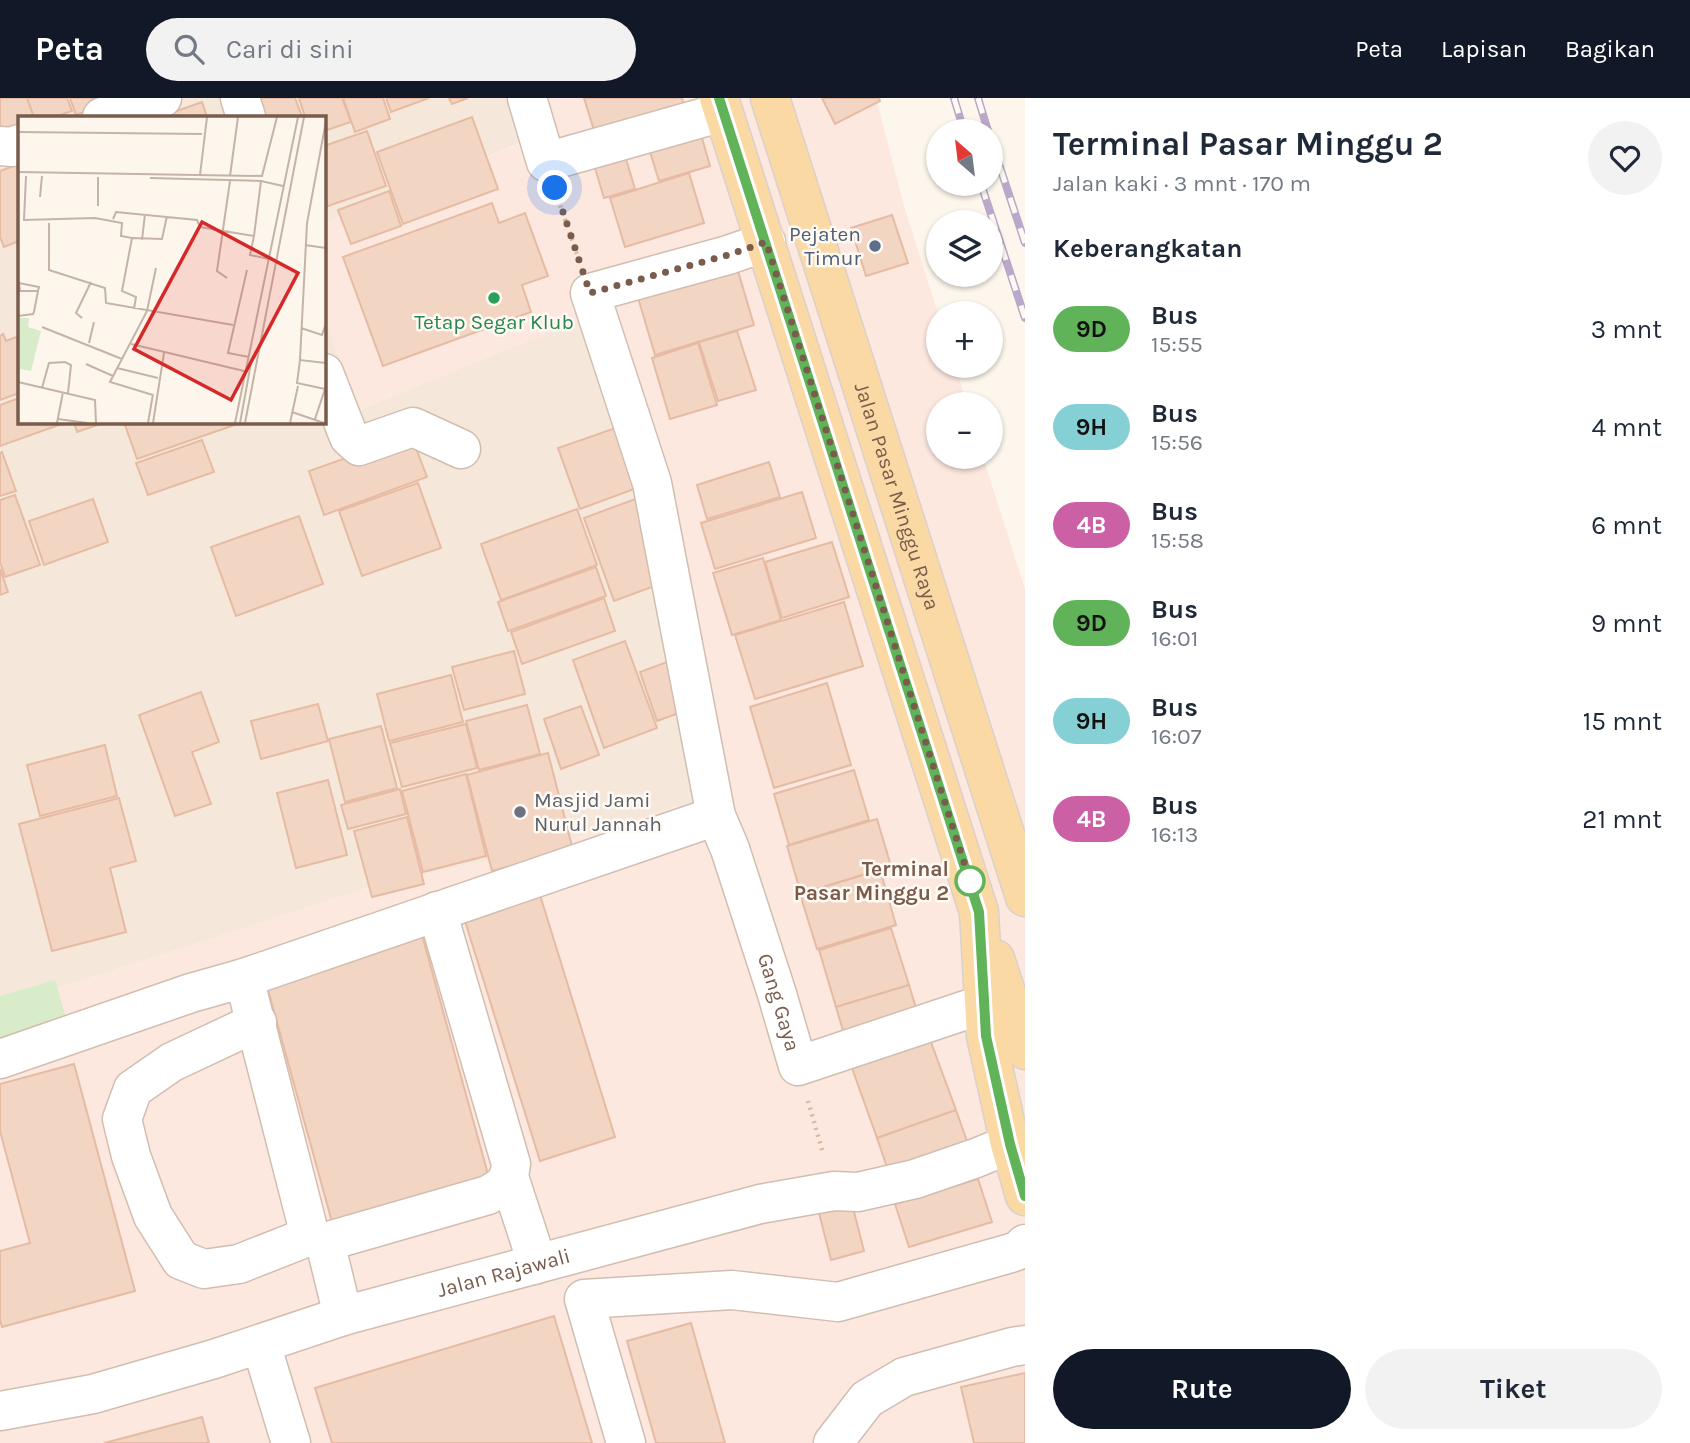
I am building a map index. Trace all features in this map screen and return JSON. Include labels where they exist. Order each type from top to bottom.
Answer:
[{"type":"main road","name":"Jalan Pasar Minggu Raya","points":[[770,98],[1025,897]]},
{"type":"main road","points":[[721,105],[1025,1050]]},
{"type":"main road","points":[[979,912],[986,1036],[1010,1144],[1025,1196]]},
{"type":"street","points":[[105,116],[162,98]]},
{"type":"street","points":[[240,98],[246,116]]},
{"type":"street","points":[[527,98],[562,157],[721,105]]},
{"type":"street","points":[[0,146],[18,144]]},
{"type":"street","points":[[593,292],[766,242]]},
{"type":"street","name":"Gang Gaya","points":[[593,292],[652,483],[716,816],[730,849],[777,994],[805,1064]]},
{"type":"street","points":[[326,378],[349,437],[359,446],[413,427],[461,449]]},
{"type":"street","points":[[0,1059],[716,816]]},
{"type":"street","points":[[436,911],[510,1164],[509,1177],[531,1244],[534,1265]]},
{"type":"street","points":[[244,978],[318,1239],[343,1316]]},
{"type":"street","points":[[805,1064],[984,1004]]},
{"type":"street","points":[[257,1022],[172,1062],[134,1089],[122,1119],[131,1156],[153,1216],[181,1260],[204,1269],[239,1264],[318,1239],[488,1195],[501,1188],[509,1177]]},
{"type":"street","name":"Jalan Rajawali","points":[[0,1411],[93,1394],[166,1374],[343,1316],[760,1204],[915,1179],[1010,1144]]},
{"type":"street","points":[[626,1443],[584,1299],[732,1290],[838,1302],[1018,1248]]},
{"type":"street","points":[[261,1344],[291,1443]]},
{"type":"street","points":[[833,1443],[867,1399],[904,1377],[1025,1345]]},
{"type":"path","points":[[562,157],[593,292]]},
{"type":"path","name":"Gang Gaya","points":[[805,1064],[846,1192]]},
{"type":"shaded area","points":[[0,98],[523,98],[537,136],[326,223],[326,116],[18,116],[18,424],[326,424],[326,317],[356,411],[588,316],[721,793],[548,847],[368,888],[0,1007]]},
{"type":"shaded area","points":[[523,98],[876,98],[904,206],[926,275],[926,287],[930,287],[934,301],[926,301],[926,378],[959,378],[963,392],[926,392],[926,469],[987,469],[1025,589],[1025,1443],[0,1443],[0,1007],[368,888],[552,846],[721,793],[588,317],[356,411],[326,317],[326,223],[536,137]]},
{"type":"green space","points":[[55,980],[67,1021],[0,1041],[0,996]]},
{"type":"building","points":[[0,98],[27,98],[34,116],[18,116],[18,130],[0,136]]},
{"type":"building","points":[[27,98],[67,98],[72,111],[57,116],[34,116]]},
{"type":"building","points":[[70,98],[113,98],[114,101],[76,115]]},
{"type":"building","points":[[255,98],[295,98],[302,116],[261,116]]},
{"type":"building","points":[[299,98],[342,98],[351,122],[326,130],[326,116],[305,116]]},
{"type":"building","points":[[343,98],[383,98],[390,119],[355,132]]},
{"type":"building","points":[[386,98],[429,98],[391,112]]},
{"type":"building","points":[[449,98],[468,98],[452,104]]},
{"type":"building","points":[[584,98],[682,98],[686,113],[597,140]]},
{"type":"building","points":[[822,98],[879,98],[880,101],[835,124]]},
{"type":"building","points":[[202,102],[207,116],[163,116]]},
{"type":"building","points":[[472,117],[498,189],[403,224],[377,152]]},
{"type":"building","points":[[698,124],[710,166],[659,181],[646,139]]},
{"type":"building","points":[[367,131],[386,186],[328,206],[326,145]]},
{"type":"building","points":[[623,149],[635,189],[604,198],[592,158]]},
{"type":"building","points":[[18,164],[18,241],[4,247],[0,237],[0,171]]},
{"type":"building","points":[[689,173],[704,223],[625,247],[610,198]]},
{"type":"building","points":[[389,191],[401,226],[351,244],[338,210]]},
{"type":"building","points":[[492,203],[499,223],[525,213],[548,276],[522,285],[531,312],[383,366],[343,257]]},
{"type":"building","points":[[892,215],[908,263],[866,276],[851,228]]},
{"type":"building","points":[[735,261],[754,325],[655,355],[636,291]]},
{"type":"building","points":[[737,331],[756,390],[718,401],[699,342]]},
{"type":"building","points":[[3,334],[6,341],[18,336],[18,393],[0,400],[0,336]]},
{"type":"building","points":[[698,343],[717,405],[670,419],[652,358]]},
{"type":"building","points":[[18,398],[18,424],[61,424],[0,446],[0,405]]},
{"type":"building","points":[[75,424],[100,424],[77,432]]},
{"type":"building","points":[[125,424],[237,424],[137,459]]},
{"type":"building","points":[[627,424],[648,484],[580,509],[558,448]]},
{"type":"building","points":[[411,435],[427,477],[324,515],[309,471]]},
{"type":"building","points":[[202,440],[214,472],[148,495],[136,463]]},
{"type":"building","points":[[2,452],[16,491],[0,496],[0,453]]},
{"type":"building","points":[[769,462],[780,497],[707,519],[697,485]]},
{"type":"building","points":[[418,483],[441,548],[362,576],[339,511]]},
{"type":"building","points":[[802,492],[816,538],[715,569],[701,523]]},
{"type":"building","points":[[15,495],[40,565],[5,577],[0,562],[0,500]]},
{"type":"building","points":[[638,498],[668,581],[614,601],[584,518]]},
{"type":"building","points":[[93,499],[108,542],[44,565],[29,521]]},
{"type":"building","points":[[577,509],[597,565],[501,600],[481,544]]},
{"type":"building","points":[[299,516],[323,584],[236,616],[211,547]]},
{"type":"building","points":[[832,542],[849,597],[782,618],[765,562]]},
{"type":"building","points":[[763,558],[781,620],[732,635],[713,573]]},
{"type":"building","points":[[596,567],[606,596],[508,631],[498,602]]},
{"type":"building","points":[[0,569],[8,592],[0,595]]},
{"type":"building","points":[[604,598],[615,631],[522,664],[511,632]]},
{"type":"building","points":[[844,602],[863,666],[755,699],[735,635]]},
{"type":"building","points":[[625,641],[657,728],[604,748],[573,660]]},
{"type":"building","points":[[514,651],[525,694],[464,710],[452,667]]},
{"type":"building","points":[[675,659],[693,708],[657,721],[640,672]]},
{"type":"building","points":[[451,675],[463,722],[389,741],[377,694]]},
{"type":"building","points":[[827,683],[851,765],[774,788],[750,707]]},
{"type":"building","points":[[201,692],[219,742],[192,752],[211,804],[175,816],[139,715]]},
{"type":"building","points":[[318,704],[328,741],[261,759],[251,721]]},
{"type":"building","points":[[527,705],[540,754],[479,770],[466,721]]},
{"type":"building","points":[[581,706],[599,755],[561,769],[544,719]]},
{"type":"building","points":[[466,724],[477,768],[402,787],[390,743]]},
{"type":"building","points":[[381,726],[397,788],[345,802],[329,739]]},
{"type":"building","points":[[105,745],[117,796],[40,816],[27,765]]},
{"type":"building","name":"Masjid Jami Nurul Jannah","points":[[548,753],[573,850],[492,871],[467,775]]},
{"type":"building","points":[[854,770],[869,820],[789,845],[774,794]]},
{"type":"building","points":[[466,774],[486,856],[423,872],[402,791]]},
{"type":"building","points":[[328,780],[347,855],[296,868],[277,793]]},
{"type":"building","points":[[400,789],[406,814],[348,829],[341,805]]},
{"type":"building","points":[[119,798],[136,861],[110,868],[126,932],[52,951],[19,824]]},
{"type":"building","points":[[407,817],[424,884],[372,897],[354,831]]},
{"type":"building","points":[[877,819],[891,866],[801,894],[787,846]]},
{"type":"building","points":[[880,870],[896,925],[817,949],[800,894]]},
{"type":"building","points":[[540,895],[615,1137],[540,1161],[464,918]]},
{"type":"building","points":[[891,928],[909,985],[836,1007],[819,950]]},
{"type":"building","points":[[422,935],[489,1178],[332,1222],[265,979]]},
{"type":"building","points":[[909,985],[920,1021],[847,1044],[836,1007]]},
{"type":"building","points":[[925,1026],[956,1110],[877,1138],[847,1054]]},
{"type":"building","points":[[74,1064],[135,1291],[2,1327],[0,1251],[30,1243],[0,1131],[0,1084]]},
{"type":"building","points":[[956,1110],[969,1147],[890,1176],[877,1138]]},
{"type":"building","points":[[978,1179],[992,1222],[909,1247],[895,1204]]},
{"type":"building","points":[[852,1204],[864,1251],[831,1260],[819,1213]]},
{"type":"building","points":[[554,1316],[592,1443],[332,1443],[315,1388]]},
{"type":"building","points":[[691,1323],[725,1443],[656,1443],[627,1341]]},
{"type":"building","points":[[1025,1373],[1025,1443],[974,1443],[961,1387]]},
{"type":"building","points":[[202,1417],[209,1443],[104,1443],[131,1436]]},
{"type":"railway","points":[[954,98],[960,119]]},
{"type":"railway","points":[[978,98],[984,119]]},
{"type":"railway","points":[[1003,176],[1025,243]]},
{"type":"railway","points":[[985,196],[1025,318]]},
{"type":"bus line","name":"9D","points":[[719,98],[979,912],[986,1036],[1010,1144],[1025,1196]]},
{"type":"place","name":"Pejaten Timur","points":[[875,246]]},
{"type":"place","name":"Tetap Segar Klub","points":[[494,298]]},
{"type":"place","name":"Masjid Jami Nurul Jannah","points":[[520,812]]},
{"type":"place","name":"Terminal Pasar Minggu 2","points":[[970,881]]},
{"type":"route","points":[[555,188],[590,293],[766,242],[970,881]]}]
